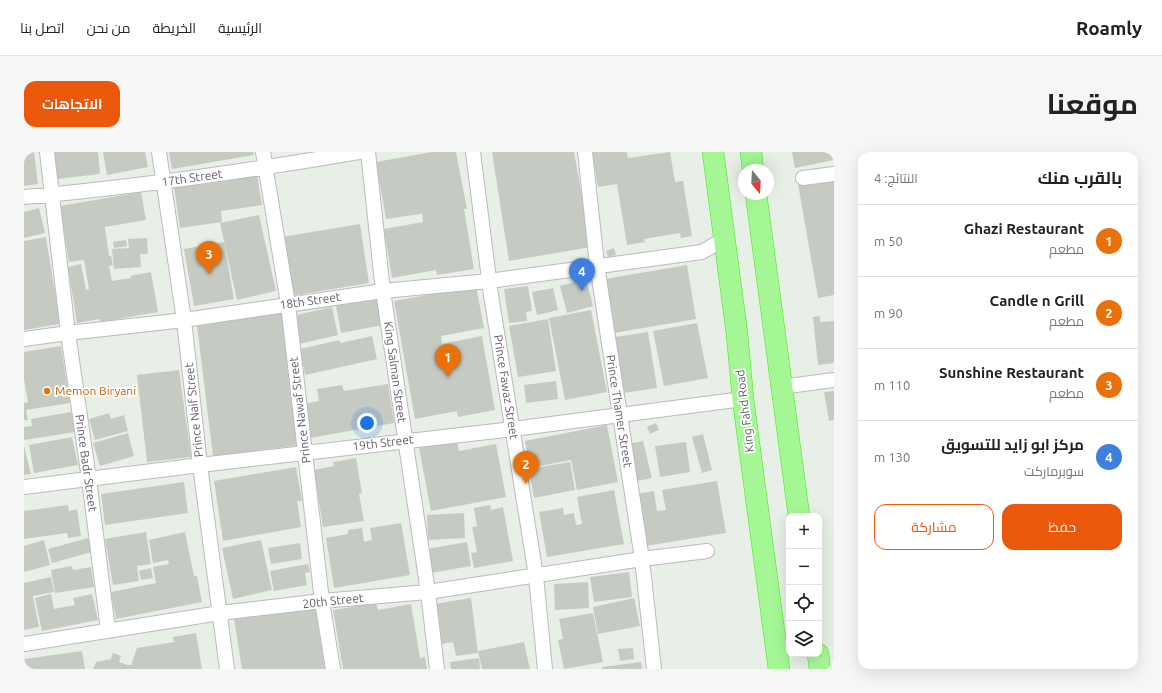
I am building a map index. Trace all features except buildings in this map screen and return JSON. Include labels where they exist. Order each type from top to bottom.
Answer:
[{"type":"highway","name":"King Fahd Road","points":[[713,152],[737,334],[742,399],[780,669]]},
{"type":"highway","points":[[751,152],[752,164]]},
{"type":"highway","points":[[757,200],[799,513]]},
{"type":"highway","points":[[818,657],[820,669]]},
{"type":"street","name":"Prince Badr Street","points":[[47,152],[68,333],[89,479],[108,630]]},
{"type":"street","name":"Prince Naif Street","points":[[159,152],[184,320],[200,465],[227,669]]},
{"type":"street","name":"Prince Nawaf Street","points":[[263,152],[288,304],[322,601],[333,669]]},
{"type":"street","name":"17th Street","points":[[24,197],[164,182],[265,168],[359,152]]},
{"type":"street","name":"King Salman Street","points":[[368,152],[383,291],[428,592],[437,669]]},
{"type":"street","name":"Prince Fawaz Street","points":[[473,152],[489,281],[536,576],[545,669]]},
{"type":"street","name":"Prince Thamer Street","points":[[586,152],[597,265],[642,559],[654,669]]},
{"type":"street","points":[[803,178],[834,174]]},
{"type":"street","name":"18th Street","points":[[24,339],[184,320],[383,291],[489,281],[597,265],[702,252],[724,239]]},
{"type":"street","points":[[781,387],[834,380]]},
{"type":"street","name":"19th Street","points":[[24,488],[200,465],[513,429],[742,399]]},
{"type":"street","name":"20th Street","points":[[24,644],[220,613],[322,601],[428,592],[642,559],[707,551]]},
{"type":"place","name":"Sunshine Restaurant","points":[[209,274]]},
{"type":"place","name":"مركز ابو زايد للتسويق","points":[[582,291]]},
{"type":"place","name":"Ghazi Restaurant","points":[[448,377]]},
{"type":"place","name":"Memon Biryani","points":[[47,391]]},
{"type":"place","name":"Candle n Grill","points":[[526,484]]}]
